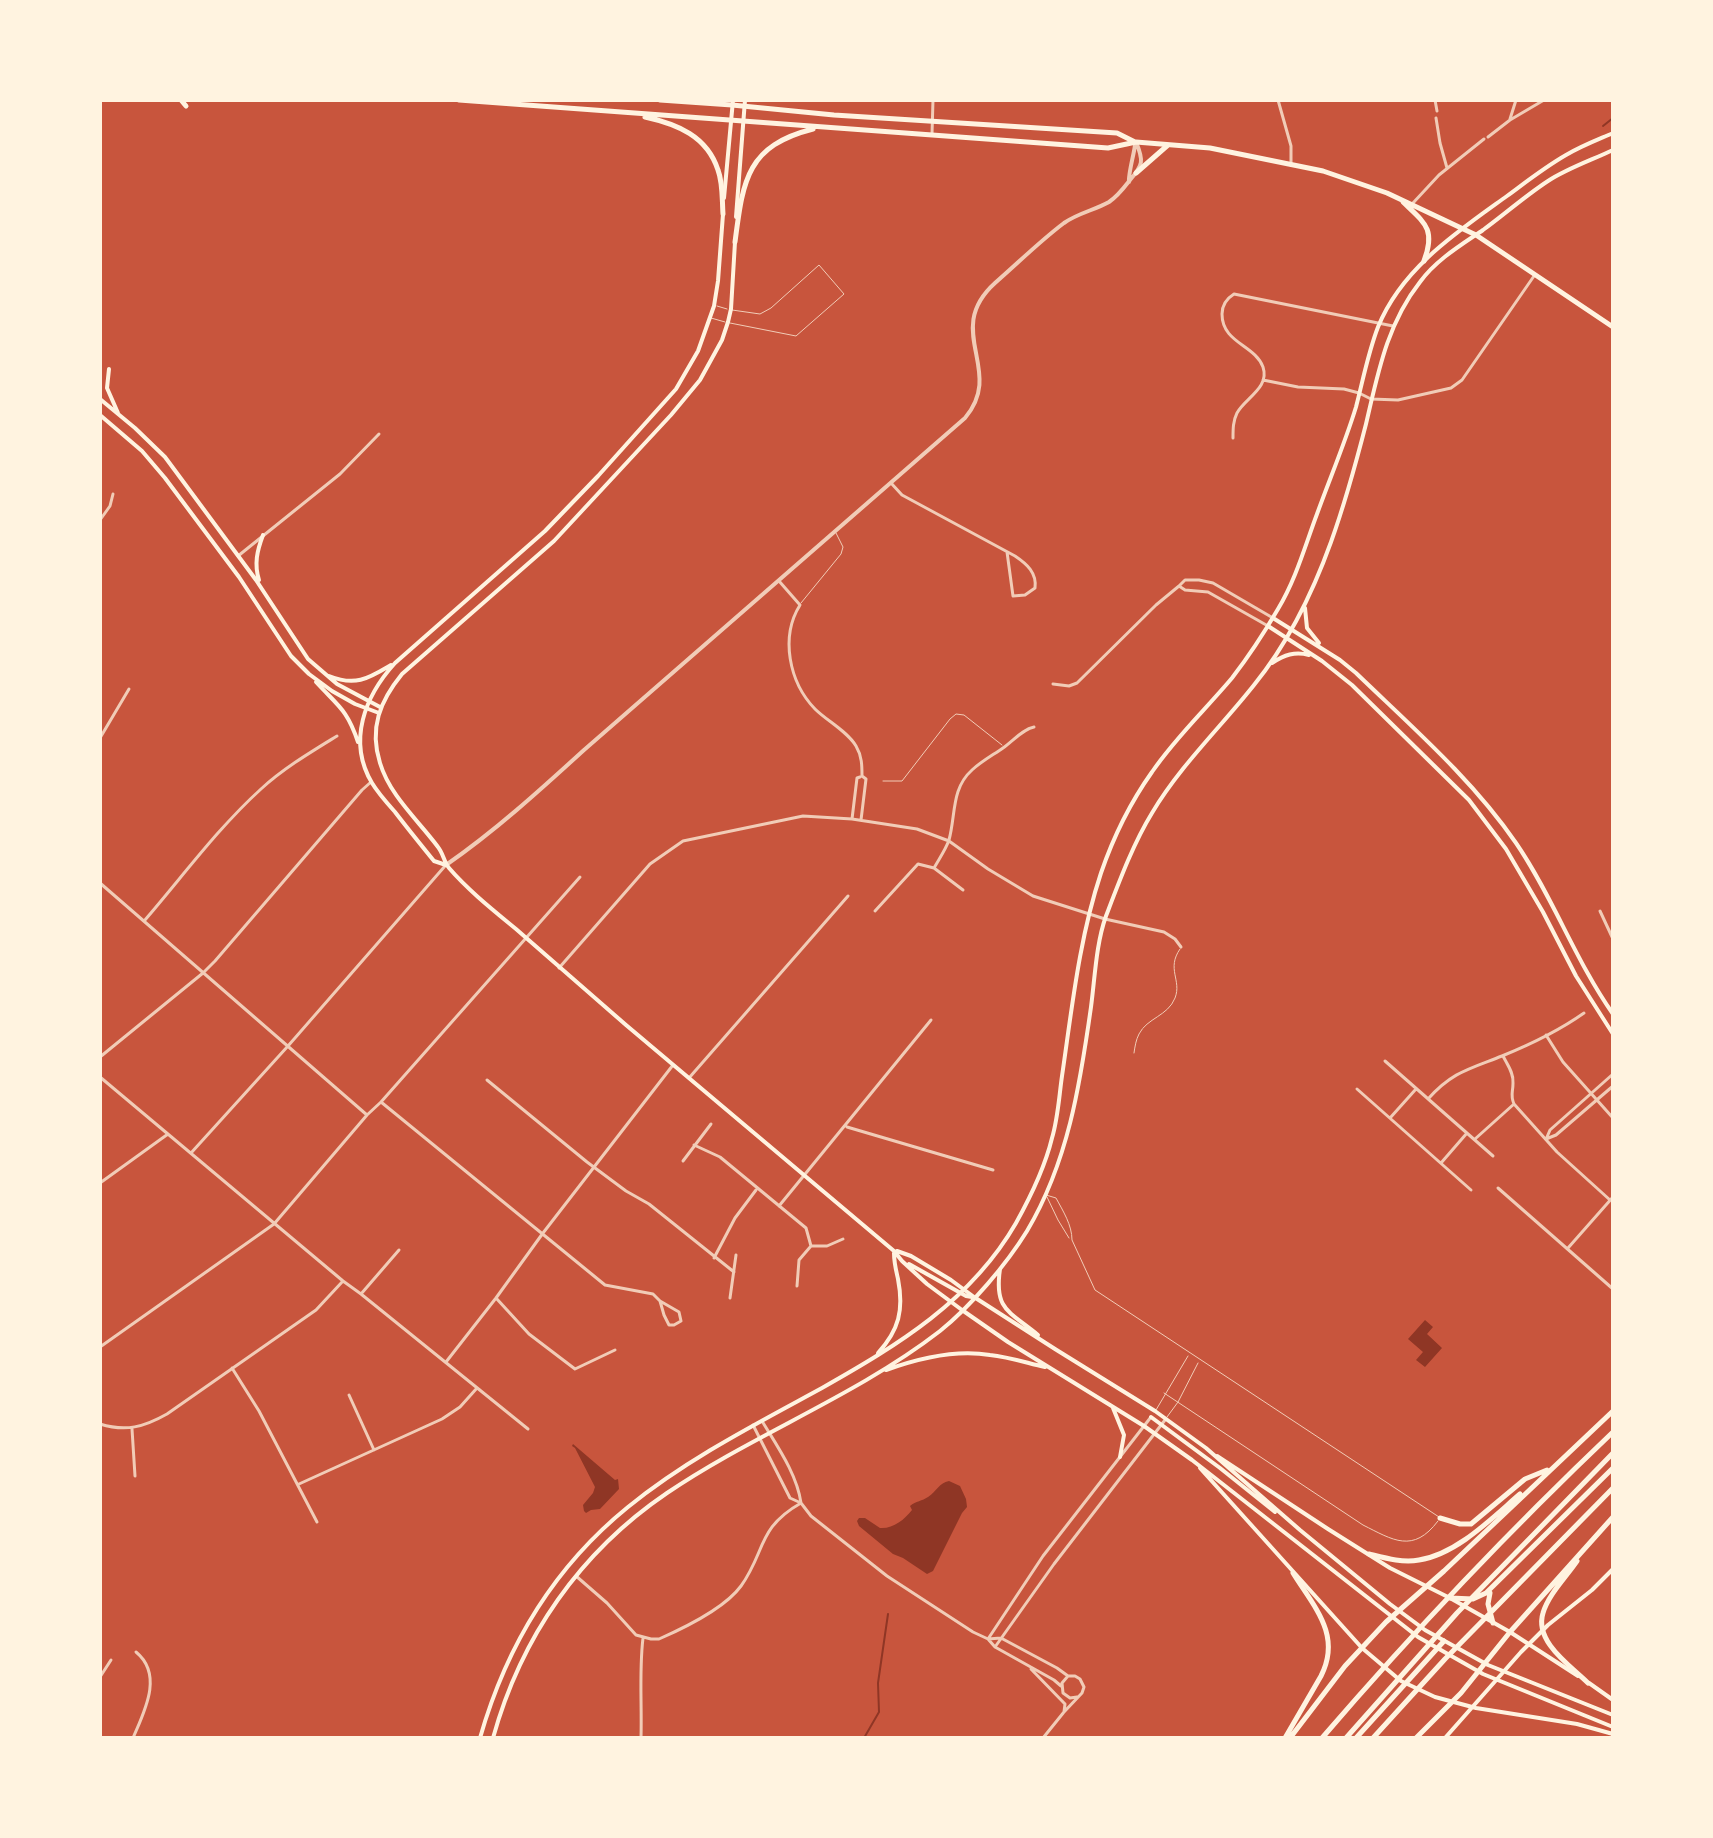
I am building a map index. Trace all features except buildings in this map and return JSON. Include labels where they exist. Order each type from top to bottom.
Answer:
[{"type":"main road","points":[[181,100],[186,106]]},
{"type":"main road","points":[[459,100],[1108,148],[1136,142],[1210,148],[1323,171],[1412,204],[1476,235],[1613,327]]},
{"type":"main road","points":[[660,100],[732,102],[834,115],[1117,133],[1136,142]]},
{"type":"main road","points":[[359,746],[368,700],[381,678],[545,531],[676,389],[698,351],[717,295],[732,102]]},
{"type":"main road","points":[[745,103],[731,309],[722,340],[700,380],[671,415],[554,541],[402,674],[380,707],[376,738],[384,773],[411,814],[441,850],[446,865],[468,888],[894,1251],[927,1284],[1052,1369],[1155,1433],[1404,1627],[1483,1674],[1613,1727]]},
{"type":"main road","points":[[628,113],[686,130],[706,147],[719,171],[723,214]]},
{"type":"main road","points":[[735,242],[746,180],[760,158],[784,139],[812,129],[827,128]]},
{"type":"main road","points":[[480,1738],[500,1678],[528,1622],[584,1549],[614,1519],[641,1497],[753,1425],[872,1360],[952,1303],[988,1265],[1026,1204],[1049,1148],[1089,914],[1113,840],[1152,772],[1233,676],[1287,594],[1355,409],[1380,323],[1400,289],[1424,261],[1464,228],[1568,153],[1613,133]]},
{"type":"main road","points":[[1136,173],[1170,144]]},
{"type":"main road","points":[[1265,670],[1306,601],[1332,541],[1386,341],[1402,308],[1425,275],[1476,235],[1552,179],[1613,150]]},
{"type":"main road","points":[[1400,199],[1430,233],[1424,261]]},
{"type":"main road","points":[[109,369],[107,388],[119,415]]},
{"type":"main road","points":[[100,399],[165,457],[263,590],[303,652],[323,674],[380,707]]},
{"type":"main road","points":[[100,415],[142,451],[165,478],[239,577],[291,656],[343,708],[354,729],[371,782],[434,861],[446,865]]},
{"type":"main road","points":[[263,535],[256,553],[256,564],[263,590]]},
{"type":"main road","points":[[1306,601],[1307,628],[1326,650]]},
{"type":"main road","points":[[1273,618],[1326,650],[1356,673],[1492,809],[1518,845],[1590,978],[1613,1014]]},
{"type":"main road","points":[[1268,626],[1352,685],[1469,800],[1498,836],[1576,976],[1613,1034]]},
{"type":"main road","points":[[493,1738],[510,1684],[543,1621],[576,1576],[616,1534],[653,1502],[696,1474],[876,1373],[944,1328],[1000,1268],[1028,1229],[1060,1159],[1079,1091],[1105,919],[1151,814],[1193,755],[1273,662],[1295,653],[1322,661]]},
{"type":"main road","points":[[323,674],[349,682],[372,676],[395,663]]},
{"type":"main road","points":[[309,674],[332,691],[379,713]]},
{"type":"main road","points":[[894,1251],[911,1256],[963,1291]]},
{"type":"main road","points":[[872,1360],[889,1340],[899,1317],[901,1294],[894,1251]]},
{"type":"main road","points":[[902,1261],[974,1297],[1155,1411],[1328,1529],[1390,1568],[1510,1632],[1613,1700]]},
{"type":"main road","points":[[1000,1268],[998,1294],[1006,1309],[1055,1349]]},
{"type":"main road","points":[[876,1373],[923,1358],[970,1353],[1009,1358],[1052,1369]]},
{"type":"main road","points":[[1112,1406],[1124,1435],[1120,1457]]},
{"type":"main road","points":[[1288,1738],[1386,1622],[1613,1411]]},
{"type":"main road","points":[[1151,1417],[1386,1600],[1444,1641],[1488,1665],[1613,1715]]},
{"type":"main road","points":[[1322,1738],[1383,1667],[1530,1511],[1613,1432]]},
{"type":"main road","points":[[1206,1448],[1300,1530]]},
{"type":"main road","points":[[1346,1738],[1515,1551],[1613,1453]]},
{"type":"main road","points":[[1192,1460],[1362,1648],[1401,1681],[1435,1697],[1484,1709],[1577,1724],[1613,1734]]},
{"type":"main road","points":[[1440,1518],[1471,1524],[1525,1479],[1552,1468]]},
{"type":"main road","points":[[1369,1554],[1418,1561],[1440,1553],[1469,1537],[1552,1468]]},
{"type":"main road","points":[[1450,1598],[1478,1598],[1491,1589],[1613,1468]]},
{"type":"main road","points":[[1373,1738],[1445,1659],[1613,1488]]},
{"type":"main road","points":[[1416,1738],[1473,1678],[1613,1517]]},
{"type":"main road","points":[[1588,1683],[1548,1643],[1543,1633],[1543,1613],[1591,1541]]},
{"type":"main road","points":[[1445,1738],[1521,1652],[1613,1569]]},
{"type":"main road","points":[[1288,1738],[1321,1676],[1330,1649],[1323,1622],[1293,1573]]},
{"type":"main road","points":[[1491,1589],[1488,1604],[1493,1623]]},
{"type":"main road","points":[[1356,1738],[1444,1641]]},
{"type":"street","points":[[932,134],[933,100]]},
{"type":"street","points":[[1278,100],[1291,146],[1291,164]]},
{"type":"street","points":[[1435,100],[1437,111]]},
{"type":"street","points":[[1510,120],[1516,100]]},
{"type":"street","points":[[1528,100],[1532,106]]},
{"type":"street","points":[[1412,204],[1447,168],[1510,120],[1544,100]]},
{"type":"street","points":[[1436,118],[1447,168]]},
{"type":"street","points":[[191,1153],[446,865],[526,802],[960,423],[973,409],[981,381],[972,337],[976,307],[987,291],[1068,220],[1106,204],[1121,193],[1136,173],[1142,158],[1136,142]]},
{"type":"street","points":[[1129,182],[1136,142]]},
{"type":"street","points":[[1263,380],[1298,387],[1344,389],[1371,399],[1404,399],[1451,388],[1458,384],[1535,275]]},
{"type":"street","points":[[1233,438],[1233,422],[1263,380],[1263,368],[1258,360],[1229,336],[1224,325],[1223,306],[1234,294],[1393,326]]},
{"type":"street","points":[[238,556],[340,474],[379,434]]},
{"type":"street","points":[[891,483],[902,495],[1007,552],[1023,561],[1034,576],[1035,588],[1029,594],[1013,596],[1007,552]]},
{"type":"street","points":[[100,520],[110,506],[113,494]]},
{"type":"street","points":[[1053,684],[1071,686],[1077,683],[1185,580],[1213,583],[1273,618]]},
{"type":"street","points":[[779,581],[800,605],[792,622],[790,637],[790,660],[794,675],[814,708],[852,740],[861,757],[862,776],[866,779],[861,820]]},
{"type":"street","points":[[1179,586],[1218,596],[1268,626]]},
{"type":"street","points":[[100,738],[129,689]]},
{"type":"street","points":[[934,868],[949,841],[960,785],[973,769],[1028,728],[1034,727]]},
{"type":"street","points":[[144,920],[261,789],[337,736]]},
{"type":"street","points":[[852,819],[857,778],[862,776]]},
{"type":"street","points":[[100,1057],[203,973],[371,782]]},
{"type":"street","points":[[559,968],[650,864],[683,841],[803,816],[861,820],[917,829],[949,841],[1033,896],[1105,919],[1164,932],[1181,947]]},
{"type":"street","points":[[875,911],[918,864],[934,868],[963,890]]},
{"type":"street","points":[[100,1347],[274,1224],[580,877]]},
{"type":"street","points":[[100,883],[367,1115]]},
{"type":"street","points":[[689,1078],[848,896]]},
{"type":"street","points":[[1600,911],[1613,939]]},
{"type":"street","points":[[1428,1099],[1453,1076],[1564,1027],[1584,1013]]},
{"type":"street","points":[[779,1206],[931,1020]]},
{"type":"street","points":[[1546,1035],[1563,1062],[1613,1118]]},
{"type":"street","points":[[1503,1056],[1513,1076],[1511,1095],[1514,1104],[1557,1152],[1611,1198],[1568,1248]]},
{"type":"street","points":[[1385,1061],[1493,1156]]},
{"type":"street","points":[[446,1362],[673,1065]]},
{"type":"street","points":[[1546,1139],[1550,1130],[1613,1074]]},
{"type":"street","points":[[100,1077],[343,1281],[528,1429]]},
{"type":"street","points":[[487,1080],[587,1162],[649,1204],[734,1272]]},
{"type":"street","points":[[1546,1139],[1556,1135],[1613,1086]]},
{"type":"street","points":[[1357,1089],[1471,1190]]},
{"type":"street","points":[[1390,1118],[1416,1089]]},
{"type":"street","points":[[381,1102],[605,1285],[653,1294],[679,1312],[681,1321],[669,1325],[660,1301]]},
{"type":"street","points":[[1474,1140],[1514,1104]]},
{"type":"street","points":[[683,1161],[711,1124]]},
{"type":"street","points":[[845,1126],[993,1170]]},
{"type":"street","points":[[1441,1163],[1467,1133]]},
{"type":"street","points":[[100,1183],[168,1134]]},
{"type":"street","points":[[694,1145],[720,1157],[806,1228],[811,1246]]},
{"type":"street","points":[[1498,1188],[1612,1287]]},
{"type":"street","points":[[714,1258],[735,1218],[757,1189]]},
{"type":"street","points":[[797,1286],[799,1260],[811,1246],[827,1246],[843,1239]]},
{"type":"street","points":[[361,1294],[399,1250]]},
{"type":"street","points":[[730,1298],[736,1255]]},
{"type":"street","points":[[100,1424],[132,1429],[167,1414],[316,1310],[343,1281]]},
{"type":"street","points":[[496,1298],[529,1334],[575,1369],[615,1350]]},
{"type":"street","points":[[232,1368],[259,1411],[317,1522]]},
{"type":"street","points":[[299,1484],[452,1414],[477,1388]]},
{"type":"street","points":[[349,1395],[374,1450]]},
{"type":"street","points":[[988,1639],[1043,1556],[1151,1417]]},
{"type":"street","points":[[995,1647],[1054,1564],[1166,1419]]},
{"type":"street","points":[[762,1421],[791,1472],[801,1503]]},
{"type":"street","points":[[753,1425],[790,1498],[801,1503],[811,1516],[887,1576],[988,1639],[995,1647],[1054,1680],[1067,1697],[1080,1696]]},
{"type":"street","points":[[132,1429],[135,1476]]},
{"type":"street","points":[[576,1576],[607,1603],[636,1635],[659,1639],[734,1595],[774,1523],[801,1503]]},
{"type":"street","points":[[641,1738],[643,1638]]},
{"type":"street","points":[[988,1639],[1001,1638],[1082,1681],[1080,1696],[1043,1738]]},
{"type":"street","points":[[133,1738],[150,1693],[151,1682],[147,1664],[136,1652]]},
{"type":"street","points":[[100,1677],[111,1660]]},
{"type":"street","points":[[1029,1666],[1060,1697],[1065,1704],[1064,1712]]},
{"type":"street","points":[[1061,1686],[1068,1676]]},
{"type":"lane","points":[[711,318],[796,336],[844,294],[819,265],[771,308],[760,314],[714,306]]},
{"type":"lane","points":[[800,605],[841,554],[843,547],[835,532]]},
{"type":"lane","points":[[883,781],[902,781],[956,714],[964,715],[1004,747]]},
{"type":"lane","points":[[1134,1053],[1139,1032],[1169,1008],[1174,1000],[1177,992],[1173,963],[1181,947]]},
{"type":"lane","points":[[1046,1195],[1062,1229],[1072,1240]]},
{"type":"lane","points":[[1046,1195],[1056,1198],[1095,1290],[1440,1518],[1423,1537],[1408,1542],[1395,1541],[1363,1525],[1164,1393]]},
{"type":"lane","points":[[1151,1417],[1190,1354]]},
{"type":"lane","points":[[1166,1419],[1199,1361]]},
{"type":"shaded area","points":[[1425,1320],[1433,1327],[1427,1334],[1442,1348],[1425,1367],[1416,1360],[1423,1352],[1408,1339]]},
{"type":"shaded area","points":[[573,1444],[615,1480],[618,1479],[619,1489],[600,1509],[584,1511],[583,1505],[595,1487]]},
{"type":"shaded area","points":[[949,1481],[960,1486],[967,1507],[933,1571],[927,1574],[893,1554],[859,1526],[859,1518],[865,1518],[880,1528],[894,1525],[912,1510],[910,1506]]},
{"type":"waterway","points":[[1603,126],[1613,118]]},
{"type":"waterway","points":[[864,1738],[879,1712],[878,1683],[888,1614]]}]
